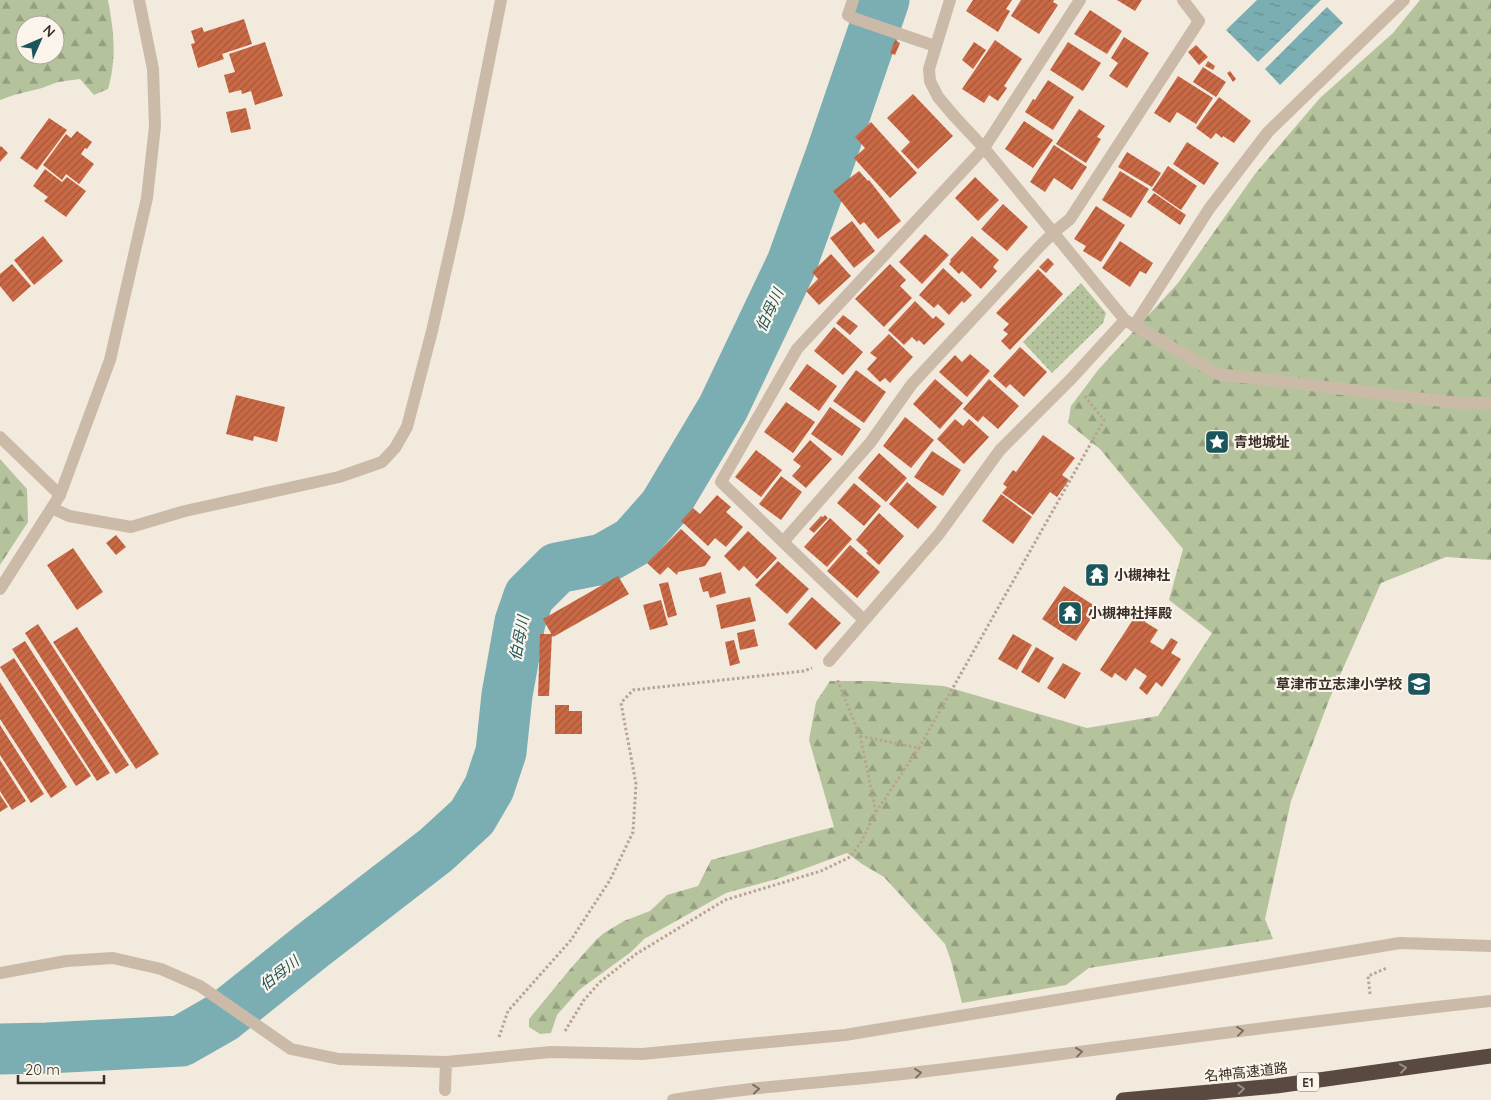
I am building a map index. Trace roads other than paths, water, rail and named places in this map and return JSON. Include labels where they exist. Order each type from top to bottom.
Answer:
[{"type":"highway","name":"名神高速道路","points":[[1123,1100],[1276,1086],[1491,1056]]},
{"type":"street","points":[[0,589],[60,495],[110,360],[148,198],[155,126],[153,69],[139,0]]},
{"type":"street","points":[[52,508],[69,516],[131,527],[185,511],[339,477],[382,462],[395,448],[407,427],[432,331],[458,216],[501,0]]},
{"type":"street","points":[[853,0],[848,15],[896,34],[936,46]]},
{"type":"street","points":[[950,0],[929,69],[930,81],[938,97],[984,148],[1130,323],[1218,374],[1458,403],[1491,403]]},
{"type":"street","points":[[864,620],[720,482],[797,348],[984,148],[1080,0]]},
{"type":"street","points":[[783,542],[870,443],[912,384],[1054,232],[1070,219],[1200,21],[1183,0]]},
{"type":"street","points":[[829,661],[939,534],[1000,450],[1130,323],[1209,209],[1268,132],[1404,0]]},
{"type":"street","points":[[0,437],[60,495]]},
{"type":"street","points":[[0,973],[66,961],[114,958],[161,969],[200,986],[291,1049],[339,1059],[446,1062],[551,1052],[642,1054],[845,1034],[1400,942],[1491,946]]},
{"type":"street","points":[[673,1100],[706,1094],[890,1076],[1388,1012],[1491,1002]]},
{"type":"street","points":[[444,1090],[446,1062]]},
{"type":"water","points":[[1257,0],[1321,0],[1258,62],[1226,30]]},
{"type":"water","points":[[1327,7],[1343,23],[1280,85],[1265,69]]},
{"type":"waterway","name":"伯母川","points":[[0,1049],[181,1041],[223,1017],[436,850],[472,817],[489,788],[501,752],[507,695],[520,622],[529,596],[557,568],[603,559],[633,542],[664,507],[723,408],[792,263],[884,0]]},
{"type":"place","name":"青地城址","points":[[1217,442]]},
{"type":"place","name":"小槻神社","points":[[1097,575]]},
{"type":"place","name":"小槻神社拝殿","points":[[1070,613]]},
{"type":"place","name":"草津市立志津小学校","points":[[1419,684]]}]
